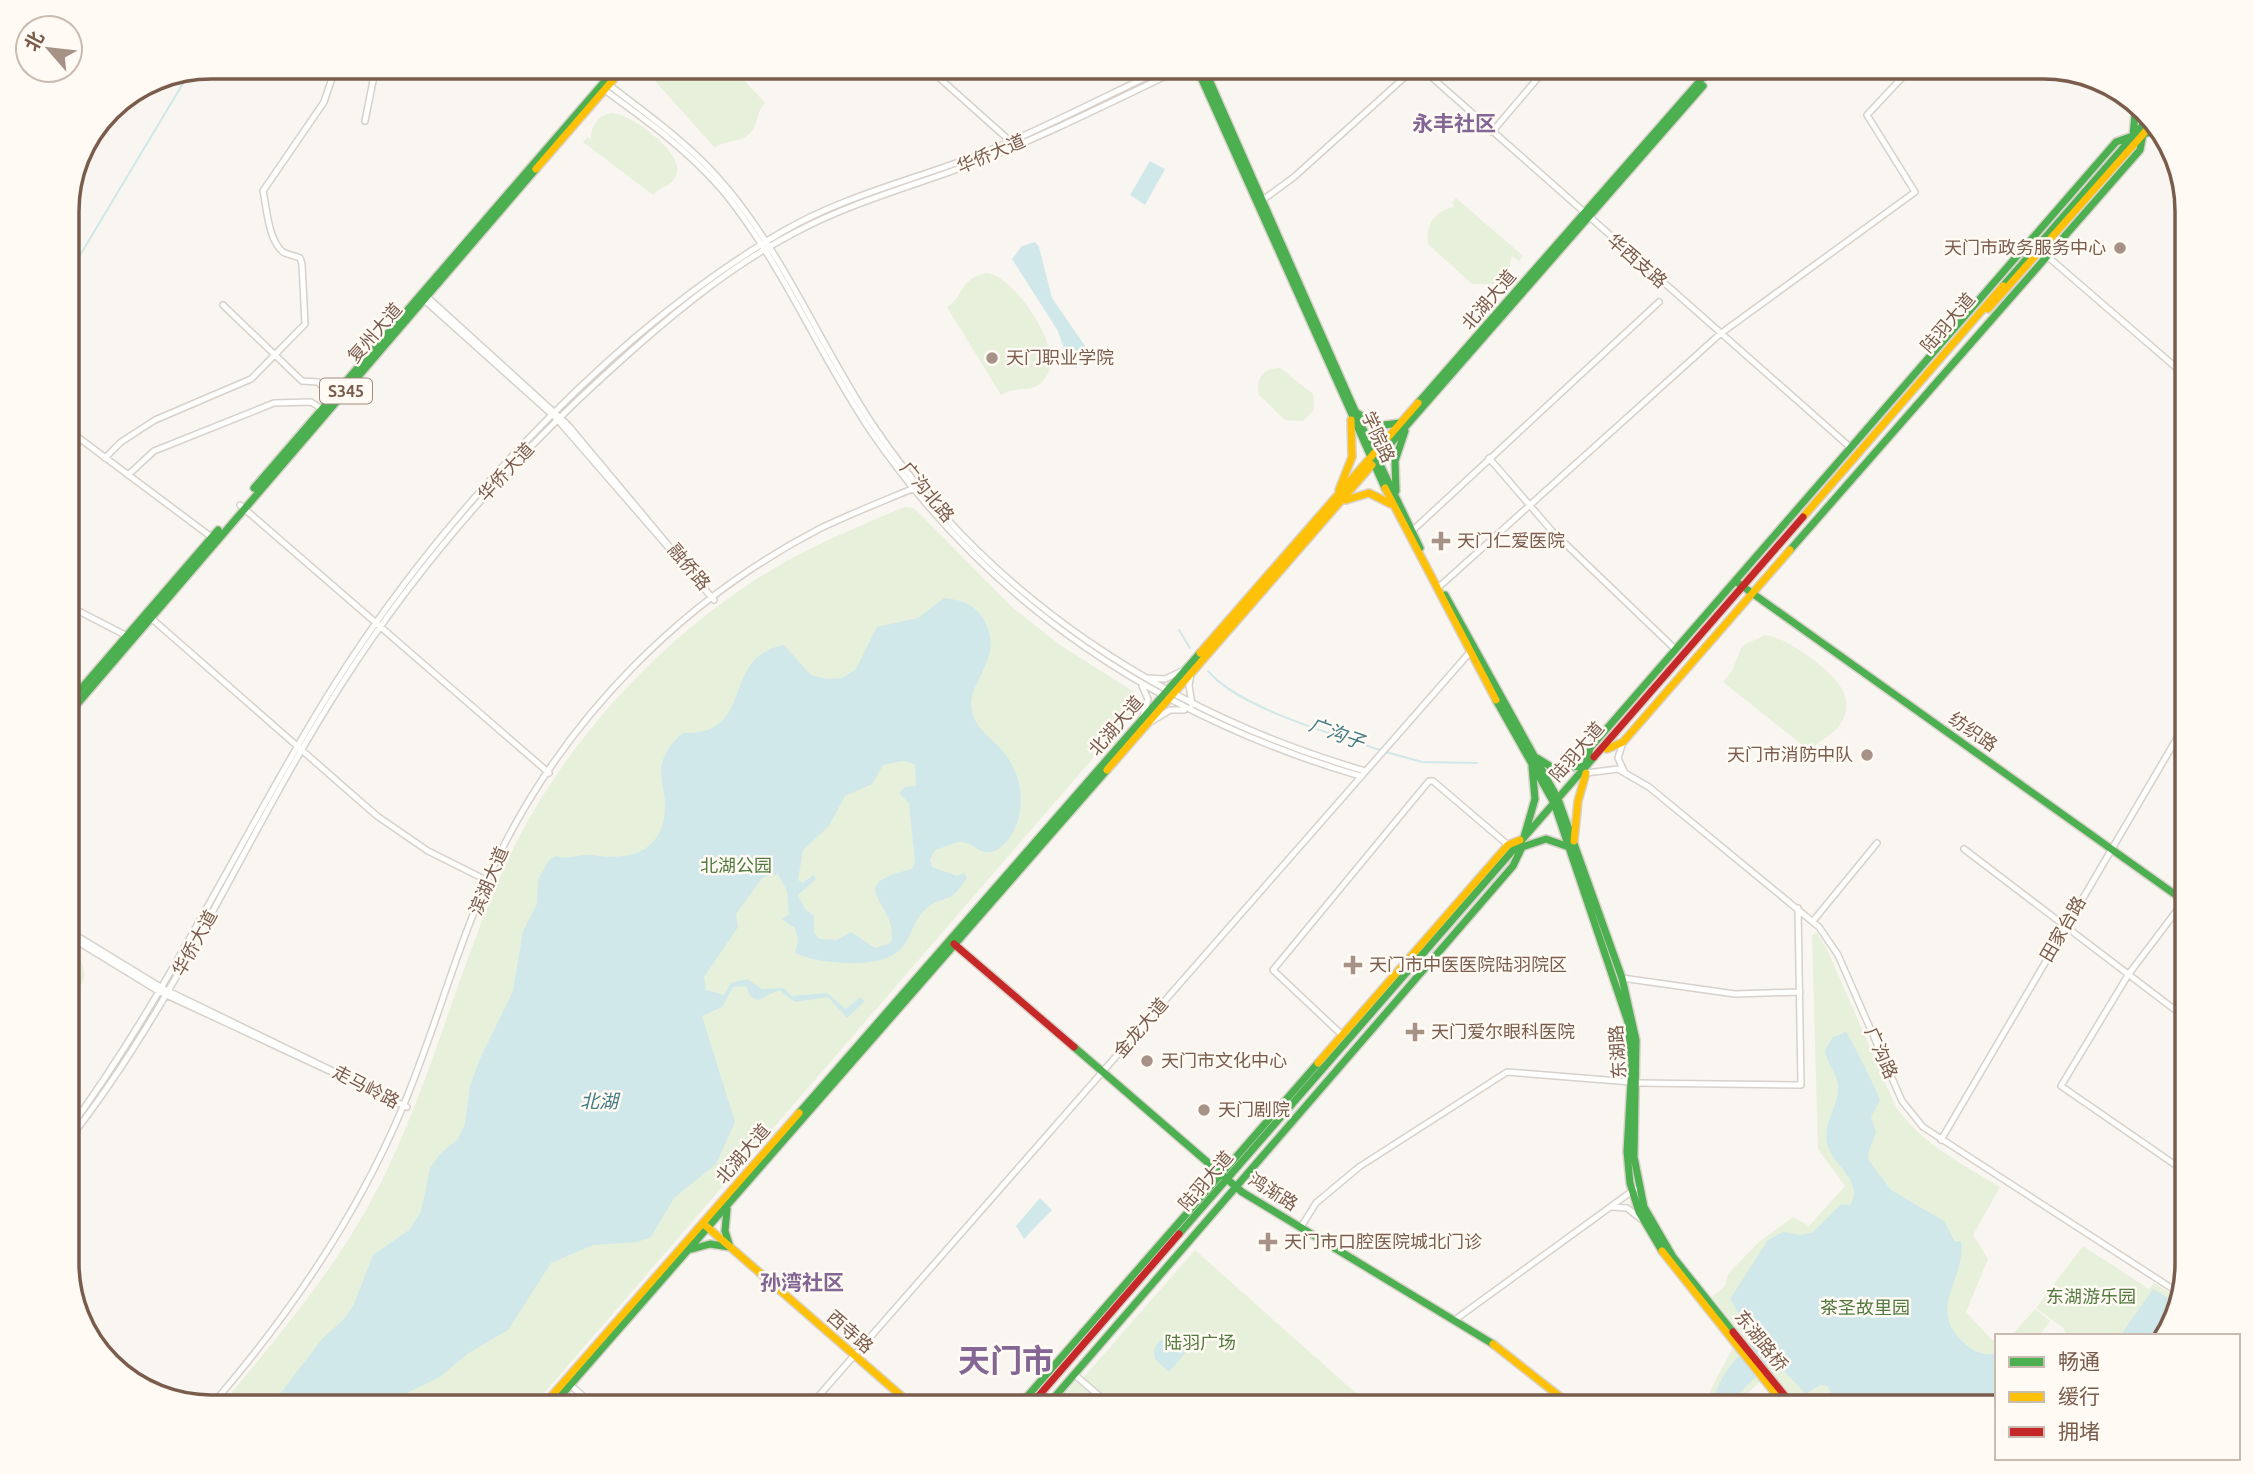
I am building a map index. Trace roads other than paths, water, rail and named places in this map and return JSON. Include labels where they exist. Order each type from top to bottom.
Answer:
[{"type":"main road","name":"复州大道","points":[[605,86],[610,79]]},
{"type":"main road","name":"复州大道","points":[[79,701],[242,506],[612,79]]},
{"type":"main road","name":"学院路","points":[[1202,79],[1395,504],[1471,650],[1557,804]]},
{"type":"main road","name":"学院路","points":[[1209,79],[1264,199],[1353,414]]},
{"type":"main road","name":"北湖大道","points":[[554,1395],[706,1226],[1586,216],[1702,79]]},
{"type":"main road","name":"北湖大道","points":[[1586,216],[1708,79]]},
{"type":"main road","points":[[2133,136],[2135,115]]},
{"type":"main road","points":[[1606,749],[1623,742],[1853,450],[2116,142],[2133,136],[2143,124]]},
{"type":"main road","name":"陆羽大道","points":[[1046,1395],[1743,587],[2147,129]]},
{"type":"main road","points":[[1057,1395],[1224,1203],[1229,1181],[1342,1035],[1507,845],[1540,838],[1556,840],[1572,847],[1578,801],[1590,748],[1675,649],[1743,587],[2047,256],[2140,150],[2143,134],[2150,132]]},
{"type":"main road","name":"复州大道","points":[[242,506],[332,397],[424,296]]},
{"type":"main road","points":[[1353,414],[1382,427],[1406,423],[1394,468],[1395,504],[1370,491],[1357,493],[1335,504],[1351,463],[1353,414]]},
{"type":"main road","name":"学院路","points":[[1395,504],[1412,531],[1471,650]]},
{"type":"main road","name":"陆羽大道","points":[[1586,769],[1743,587]]},
{"type":"main road","name":"纺织路","points":[[1743,587],[2175,894]]},
{"type":"main road","name":"复州大道","points":[[79,691],[148,616]]},
{"type":"main road","points":[[1029,1395],[1203,1195],[1229,1181],[1513,866],[1535,799],[1532,758],[1553,768],[1586,769]]},
{"type":"main road","name":"东湖路","points":[[1557,804],[1626,1013],[1634,1083]]},
{"type":"main road","name":"东湖路","points":[[1572,847],[1622,978],[1635,1031],[1634,1083],[1627,1152],[1644,1223],[1661,1252],[1701,1297]]},
{"type":"main road","name":"北湖大道","points":[[562,1395],[952,943]]},
{"type":"main road","name":"鸿渐路","points":[[952,943],[1229,1181],[1487,1339],[1557,1395]]},
{"type":"main road","name":"陆羽大道","points":[[1040,1395],[1229,1181]]},
{"type":"main road","name":"东湖路","points":[[1635,1190],[1661,1241],[1701,1297]]},
{"type":"main road","points":[[686,1254],[708,1245],[730,1247],[725,1226],[730,1202]]},
{"type":"main road","name":"西寺路","points":[[706,1226],[899,1395]]},
{"type":"main road","name":"东湖路桥","points":[[1701,1297],[1776,1395]]},
{"type":"main road","name":"东湖路桥","points":[[1701,1297],[1783,1395]]},
{"type":"main road","points":[[1110,1321],[1126,1316]]},
{"type":"main road","points":[[1071,1359],[1081,1334]]},
{"type":"street","points":[[105,458],[121,442],[155,420],[251,379],[304,324],[305,285],[300,258],[285,254],[271,231],[263,191],[324,102],[332,79]]},
{"type":"street","points":[[365,121],[373,79]]},
{"type":"street","points":[[941,79],[1010,141]]},
{"type":"street","name":"华侨大道","points":[[79,1125],[113,1078],[299,749],[378,625],[464,519],[557,416],[650,327],[765,246],[845,201],[970,158],[1142,79]]},
{"type":"street","name":"华侨大道","points":[[765,246],[844,209],[980,161],[1160,79]]},
{"type":"street","points":[[1264,199],[1294,177],[1403,79]]},
{"type":"street","name":"华西支路","points":[[1433,79],[1853,450]]},
{"type":"street","points":[[1492,132],[1537,79]]},
{"type":"street","points":[[1440,586],[1720,334],[1915,192],[1867,115],[1901,79]]},
{"type":"street","name":"广沟北路","points":[[605,86],[694,159],[729,199],[765,246],[853,394],[918,489],[981,554],[1084,640],[1167,696],[1245,736],[1362,774]]},
{"type":"street","points":[[2047,256],[2175,366]]},
{"type":"street","name":"融侨路","points":[[424,296],[557,416],[713,598]]},
{"type":"street","points":[[1412,531],[1659,302]]},
{"type":"street","points":[[223,305],[302,381],[314,380],[332,397]]},
{"type":"street","points":[[128,475],[154,451],[274,403],[311,402],[322,409]]},
{"type":"street","points":[[79,438],[214,539]]},
{"type":"street","points":[[1489,458],[1529,506],[1675,649]]},
{"type":"street","name":"滨湖大道","points":[[222,1395],[282,1319],[323,1260],[369,1180],[404,1106],[489,881],[523,810],[548,773],[620,681],[663,638],[713,598],[801,539],[918,489]]},
{"type":"street","points":[[242,506],[548,773]]},
{"type":"street","points":[[79,611],[127,636]]},
{"type":"street","points":[[148,616],[299,749],[405,836],[489,881]]},
{"type":"street","name":"金龙大道","points":[[820,1395],[1471,650]]},
{"type":"street","points":[[1189,671],[1190,708],[1170,710],[1144,723],[1148,699],[1139,679],[1159,680],[1189,671]]},
{"type":"street","points":[[1586,769],[1624,771],[1618,758],[1623,742]]},
{"type":"street","name":"田家台路","points":[[1941,1140],[2175,743]]},
{"type":"street","name":"广沟路","points":[[1624,771],[1669,800],[1814,921],[1838,955],[1907,1110],[1941,1140],[2173,1289]]},
{"type":"street","points":[[1342,1035],[1273,970],[1429,780],[1507,845]]},
{"type":"street","points":[[1814,921],[1877,843]]},
{"type":"street","points":[[1964,849],[2064,928],[2175,1009]]},
{"type":"street","points":[[1301,1227],[1316,1203],[1359,1167],[1507,1072],[1634,1083],[1801,1085],[1798,908]]},
{"type":"street","points":[[2175,916],[2128,975],[2061,1086],[2175,1164]]},
{"type":"street","name":"走马岭路","points":[[79,938],[164,991]]},
{"type":"street","name":"走马岭路","points":[[79,942],[164,991],[404,1106]]},
{"type":"street","points":[[1622,978],[1735,994],[1800,992]]},
{"type":"street","name":"华侨大道","points":[[79,1115],[164,991]]},
{"type":"street","points":[[1456,1319],[1635,1190]]},
{"type":"street","points":[[1607,1210],[1623,1206],[1644,1223]]},
{"type":"street","points":[[1075,1375],[1097,1395]]},
{"type":"street","points":[[570,1385],[581,1395]]},
{"type":"water","points":[[1150,161],[1165,169],[1145,205],[1130,195]]},
{"type":"water","points":[[1035,242],[1039,247],[1052,298],[1085,346],[1081,355],[1082,364],[1076,368],[1068,361],[1058,331],[1012,259],[1022,246]]},
{"type":"water","name":"北湖","points":[[944,598],[967,604],[984,620],[990,634],[990,647],[988,659],[971,700],[972,711],[979,727],[1007,756],[1020,786],[1019,818],[1007,841],[998,849],[989,852],[981,851],[965,842],[935,850],[930,860],[932,867],[957,876],[964,873],[967,877],[952,896],[933,904],[921,913],[900,950],[891,956],[864,963],[818,960],[795,953],[798,941],[795,928],[781,919],[789,915],[787,891],[778,874],[763,877],[736,914],[738,927],[704,977],[706,990],[724,995],[731,983],[747,979],[762,989],[784,988],[792,996],[827,993],[846,1009],[860,997],[865,1001],[847,1018],[828,997],[795,1002],[779,990],[758,1000],[750,996],[746,986],[733,987],[722,1007],[702,1016],[735,1122],[716,1164],[674,1198],[651,1237],[637,1242],[593,1245],[551,1263],[508,1330],[467,1354],[440,1377],[406,1395],[279,1395],[322,1339],[344,1319],[354,1304],[373,1255],[409,1230],[421,1212],[430,1168],[441,1153],[458,1139],[465,1124],[470,1086],[479,1061],[513,991],[523,931],[537,904],[538,880],[549,860],[556,856],[621,856],[645,849],[654,841],[664,818],[661,768],[667,751],[683,733],[706,731],[721,722],[730,710],[751,664],[764,652],[784,645],[811,675],[826,679],[842,678],[856,669],[877,627],[918,618]],"holes":[[[902,761],[915,764],[916,786],[905,787],[899,793],[909,803],[915,863],[912,869],[879,882],[875,889],[888,916],[891,943],[875,948],[851,932],[837,940],[819,939],[814,932],[814,916],[805,909],[798,895],[816,879],[813,875],[803,883],[798,880],[803,850],[829,826],[845,796],[872,784],[883,765]]]},
{"type":"water","name":"茶圣故里园","points":[[1846,1032],[1880,1100],[1871,1117],[1876,1132],[1868,1154],[1869,1161],[1891,1190],[1944,1221],[1955,1242],[1961,1241],[1961,1255],[1950,1294],[1948,1319],[1954,1332],[1970,1348],[1984,1354],[1995,1353],[1995,1395],[1831,1395],[1827,1386],[1820,1385],[1806,1394],[1786,1373],[1770,1363],[1737,1395],[1715,1395],[1727,1370],[1754,1340],[1730,1299],[1768,1240],[1783,1232],[1800,1235],[1812,1233],[1841,1204],[1850,1205],[1853,1197],[1852,1183],[1833,1156],[1827,1141],[1826,1132],[1838,1093],[1836,1076],[1825,1050],[1833,1037]]},
{"type":"water","points":[[1040,1198],[1052,1210],[1024,1239],[1016,1226]]},
{"type":"water","points":[[2153,1289],[2170,1300],[2155,1334],[2121,1334]]},
{"type":"water","points":[[1173,1338],[1188,1350],[1169,1372],[1155,1359],[1154,1350],[1159,1341]]},
{"type":"waterway","points":[[79,257],[184,81]]},
{"type":"waterway","name":"广沟子","points":[[1179,630],[1190,648]]},
{"type":"waterway","name":"广沟子","points":[[1208,671],[1241,697],[1264,708],[1313,728],[1380,750]]},
{"type":"waterway","name":"广沟子","points":[[1386,752],[1422,762],[1477,763]]},
{"type":"place","name":"天门市政务服务中心","points":[[2120,248]]},
{"type":"place","name":"天门职业学院","points":[[992,358]]},
{"type":"place","name":"天门仁爱医院","points":[[1441,541]]},
{"type":"place","name":"天门市消防中队","points":[[1867,755]]},
{"type":"place","name":"天门市中医医院陆羽院区","points":[[1353,965]]},
{"type":"place","name":"天门爱尔眼科医院","points":[[1415,1032]]},
{"type":"place","name":"天门市文化中心","points":[[1147,1061]]},
{"type":"place","name":"天门剧院","points":[[1204,1110]]},
{"type":"place","name":"天门市口腔医院城北门诊","points":[[1268,1242]]},
{"type":"district","name":"永丰社区","points":[[1454,124]]},
{"type":"district","name":"孙湾社区","points":[[802,1283]]},
{"type":"district","name":"天门市","points":[[1006,1361]]},
{"type":"park label","name":"北湖公园","points":[[736,866]]},
{"type":"park label","name":"东湖游乐园","points":[[2091,1297]]},
{"type":"park label","name":"陆羽广场","points":[[1200,1343]]}]
